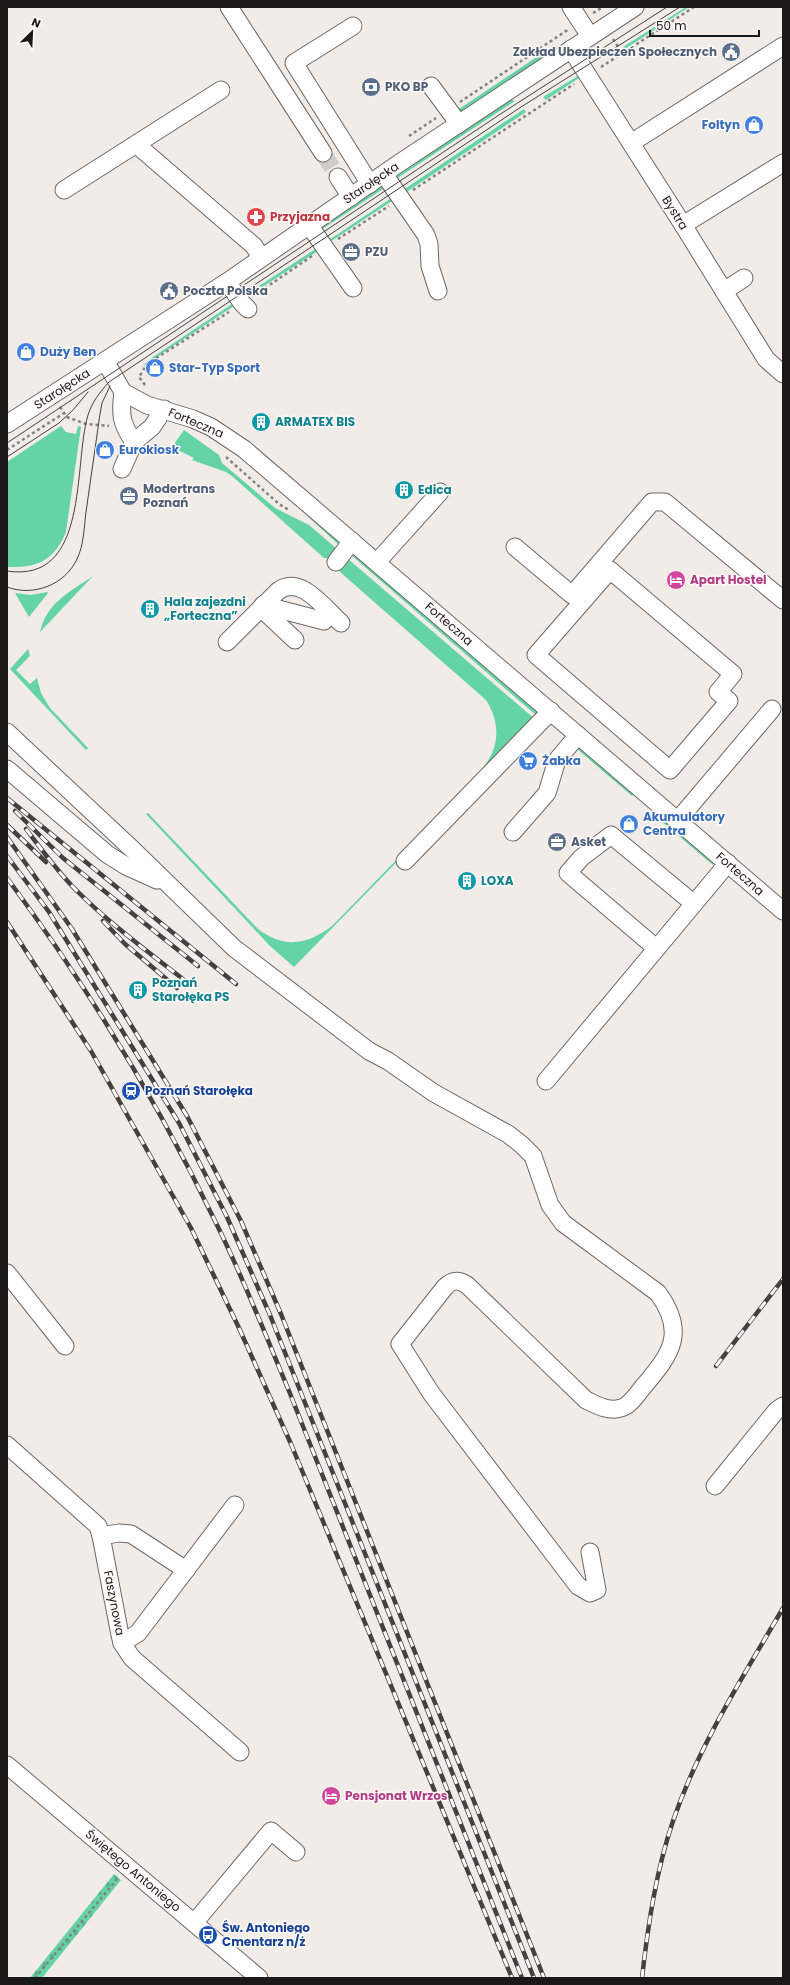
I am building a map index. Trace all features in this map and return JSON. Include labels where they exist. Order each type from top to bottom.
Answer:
[{"type":"street","points":[[229,7],[323,154]]},
{"type":"street","points":[[571,7],[590,36]]},
{"type":"street","name":"Starołęcka","points":[[7,424],[227,282],[384,174],[635,7]]},
{"type":"street","points":[[353,26],[294,63],[370,184]]},
{"type":"street","points":[[631,143],[783,46]]},
{"type":"street","name":"Bystra","points":[[570,49],[683,225],[766,359],[783,374]]},
{"type":"street","points":[[431,86],[459,124]]},
{"type":"street","points":[[64,190],[137,145],[220,90]]},
{"type":"street","points":[[137,145],[254,246],[261,258]]},
{"type":"street","points":[[683,225],[716,208],[783,162]]},
{"type":"street","points":[[384,174],[426,235],[429,244],[430,266],[438,291]]},
{"type":"street","points":[[338,176],[351,197]]},
{"type":"street","points":[[309,225],[353,288]]},
{"type":"street","points":[[724,291],[744,278]]},
{"type":"street","points":[[227,282],[245,306]]},
{"type":"street","points":[[105,361],[123,392],[121,407],[122,422],[134,442]]},
{"type":"street","name":"Forteczna","points":[[123,392],[148,405],[164,409],[211,427],[236,442],[783,911]]},
{"type":"street","points":[[122,469],[134,442],[152,427],[164,409]]},
{"type":"street","points":[[377,562],[440,492]]},
{"type":"street","points":[[515,546],[572,595],[652,502],[665,502],[783,600]]},
{"type":"street","points":[[336,562],[352,541]]},
{"type":"street","points":[[610,570],[734,674],[718,692],[729,702],[670,770],[536,655],[610,570]]},
{"type":"street","points":[[227,642],[282,588],[299,588],[309,593],[340,623]]},
{"type":"street","points":[[262,606],[324,621]]},
{"type":"street","points":[[262,606],[296,640]]},
{"type":"street","points":[[678,820],[772,709]]},
{"type":"street","points":[[405,861],[551,711]]},
{"type":"street","points":[[7,732],[131,848],[166,884],[234,948],[369,1052],[388,1061],[434,1093],[508,1134],[522,1144],[533,1156],[550,1205],[562,1223],[658,1293],[668,1306],[674,1324],[670,1350],[662,1364],[631,1401],[622,1408],[612,1410],[598,1406],[586,1400],[467,1285],[461,1282],[452,1281],[445,1286],[400,1344],[431,1393],[578,1586],[590,1593],[598,1590],[590,1552]]},
{"type":"street","points":[[513,832],[547,793],[557,760],[578,734]]},
{"type":"street","points":[[7,769],[107,854],[126,866],[166,884]]},
{"type":"street","points":[[656,948],[568,873],[581,858],[611,835],[693,903]]},
{"type":"street","points":[[546,1081],[693,903],[728,863]]},
{"type":"street","points":[[7,1273],[65,1346]]},
{"type":"street","points":[[715,1486],[776,1411],[783,1406]]},
{"type":"street","name":"Faszynowa","points":[[7,1445],[98,1526],[122,1643],[132,1658],[240,1752]]},
{"type":"street","points":[[122,1643],[138,1633],[235,1504]]},
{"type":"street","points":[[101,1536],[119,1532],[131,1534],[186,1570]]},
{"type":"street","name":"Świętego Antoniego","points":[[7,1765],[259,1978]]},
{"type":"street","points":[[194,1922],[272,1831],[296,1852]]},
{"type":"path","points":[[148,405],[154,395],[139,377],[147,364],[245,306],[325,248],[527,113],[588,76],[694,7]]},
{"type":"path","points":[[611,36],[622,53]]},
{"type":"path","points":[[52,395],[64,413],[73,419],[106,427],[122,422]]},
{"type":"path","points":[[7,450],[64,413]]},
{"type":"path","points":[[221,453],[279,504],[293,512]]},
{"type":"path","points":[[36,1978],[122,1873]]},
{"type":"green space","points":[[686,7],[689,7],[625,49],[623,47]]},
{"type":"green space","points":[[553,46],[555,49],[458,114],[456,111]]},
{"type":"green space","points":[[578,76],[579,78],[546,100],[543,97]]},
{"type":"green space","points":[[510,99],[515,101],[393,181],[394,178]]},
{"type":"green space","points":[[524,109],[526,112],[405,193],[400,192]]},
{"type":"green space","points":[[383,185],[386,187],[321,230],[320,228]]},
{"type":"green space","points":[[393,197],[395,199],[330,242],[329,240]]},
{"type":"green space","points":[[317,248],[318,251],[244,299],[242,297]]},
{"type":"green space","points":[[235,302],[237,304],[140,368],[153,357]]},
{"type":"green space","points":[[61,426],[66,432],[76,434],[78,426],[81,427],[66,532],[56,550],[43,561],[27,566],[7,567],[7,462]]},
{"type":"green space","points":[[184,430],[219,455],[222,463],[275,508],[309,525],[336,548],[331,558],[324,558],[232,476],[226,472],[192,460],[194,458],[172,447]]},
{"type":"green space","points":[[304,513],[314,518],[340,540],[338,544]]},
{"type":"green space","points":[[351,555],[357,556],[538,710],[537,716]]},
{"type":"green space","points":[[347,558],[536,720],[294,967],[270,946],[146,814],[148,813],[258,929],[277,940],[296,942],[314,937],[333,925],[482,772],[481,770],[487,762],[495,745],[496,727],[491,709],[486,700],[340,572],[339,569]]},
{"type":"green space","points":[[93,576],[40,632],[43,622],[54,605],[68,593]]},
{"type":"green space","points":[[15,593],[31,595],[48,593],[29,617]]},
{"type":"green space","points":[[28,649],[30,656],[16,670],[30,684],[37,678],[41,693],[50,708],[88,748],[86,750],[10,669]]},
{"type":"green space","points":[[580,747],[634,793],[632,796],[577,749]]},
{"type":"green space","points":[[656,812],[713,859],[713,865],[654,815]]},
{"type":"green space","points":[[114,1874],[121,1880],[42,1978],[30,1978]]},
{"type":"tunnel","points":[[323,153],[338,177]]},
{"type":"tram line","points":[[7,443],[502,113],[667,7]]},
{"type":"tram line","points":[[7,571],[34,570],[53,559],[65,541],[73,517],[78,490],[88,415],[97,397],[109,382],[521,107],[680,7]]},
{"type":"tram line","points":[[7,587],[17,590],[27,590],[47,586],[65,576],[77,559],[83,536],[102,403],[110,386]]},
{"type":"tram line","points":[[7,457],[59,423],[73,410],[88,392]]},
{"type":"railway","points":[[7,798],[236,984]]},
{"type":"railway","points":[[15,811],[63,858],[198,966]]},
{"type":"railway","points":[[7,825],[46,862]]},
{"type":"railway","points":[[26,829],[50,861],[76,890],[128,936],[184,980]]},
{"type":"railway","points":[[7,837],[72,929],[187,1116],[241,1221],[281,1314],[544,1978]]},
{"type":"railway","points":[[7,856],[49,912],[179,1123],[227,1217],[270,1315],[534,1978]]},
{"type":"railway","points":[[7,878],[66,961],[121,1047],[172,1136],[228,1247],[289,1391],[522,1978]]},
{"type":"railway","points":[[103,921],[125,944],[177,988]]},
{"type":"railway","points":[[7,922],[91,1051],[191,1228],[239,1328],[291,1444],[512,1978]]},
{"type":"railway","points":[[716,1366],[783,1279]]},
{"type":"railway","points":[[642,1978],[657,1879],[673,1821],[709,1738],[737,1686],[783,1608]]},
{"type":"place","name":"Zakład Ubezpieczeń Społecznych","points":[[731,52]]},
{"type":"place","name":"PKO BP","points":[[371,87]]},
{"type":"place","name":"Foltyn","points":[[754,125]]},
{"type":"place","name":"Przyjazna","points":[[256,217]]},
{"type":"place","name":"PZU","points":[[351,252]]},
{"type":"place","name":"Poczta Polska","points":[[169,291]]},
{"type":"place","name":"Duży Ben","points":[[26,352]]},
{"type":"place","name":"Star-Typ Sport","points":[[155,368]]},
{"type":"place","name":"ARMATEX BIS","points":[[261,422]]},
{"type":"place","name":"Eurokiosk","points":[[105,450]]},
{"type":"place","name":"Edica","points":[[404,490]]},
{"type":"place","name":"Modertrans Poznań","points":[[129,496]]},
{"type":"place","name":"Apart Hostel","points":[[676,580]]},
{"type":"place","name":"Hala zajezdni „Forteczna”","points":[[150,609]]},
{"type":"place","name":"Żabka","points":[[528,761]]},
{"type":"place","name":"Akumulatory Centra","points":[[629,824]]},
{"type":"place","name":"Asket","points":[[557,842]]},
{"type":"place","name":"LOXA","points":[[467,881]]},
{"type":"place","name":"Poznań Starołęka PS","points":[[138,990]]},
{"type":"place","name":"Poznań Starołęka","points":[[131,1091]]},
{"type":"place","name":"Pensjonat Wrzos","points":[[331,1796]]},
{"type":"place","name":"Św. Antoniego Cmentarz n/ż","points":[[208,1935]]}]
